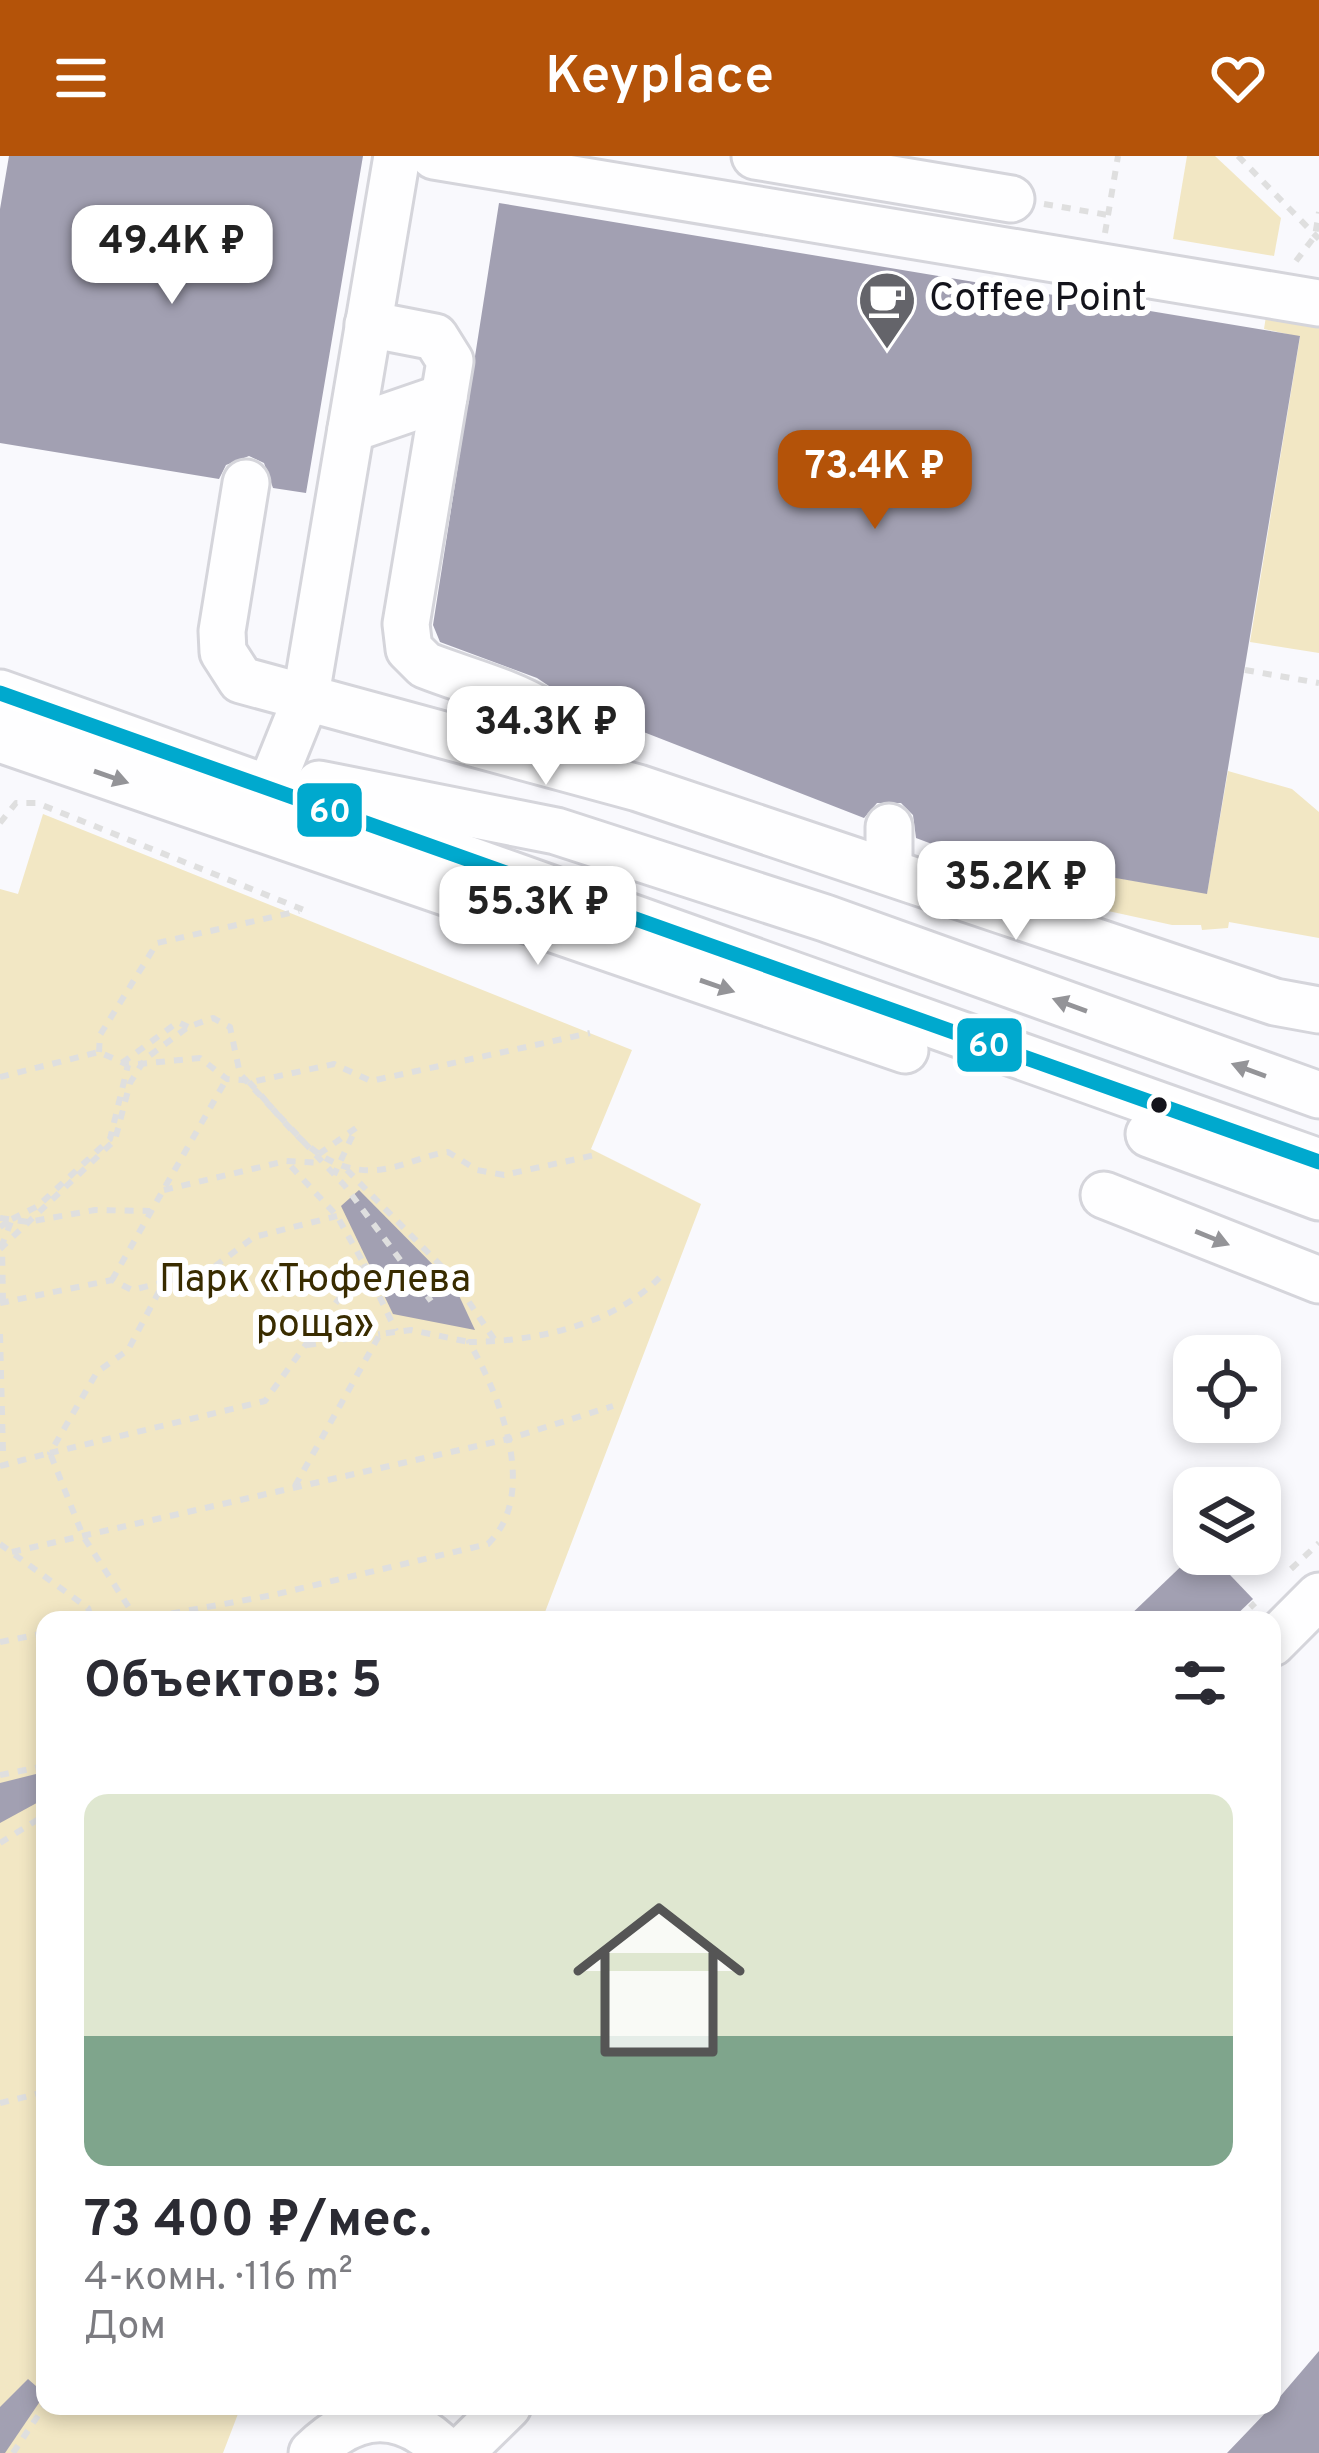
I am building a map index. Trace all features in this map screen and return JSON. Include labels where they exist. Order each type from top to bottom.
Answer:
[{"type":"street","points":[[397,156],[305,700],[258,770],[556,831],[825,918],[1319,1094]]},
{"type":"street","points":[[434,156],[1319,303]]},
{"type":"street","points":[[755,156],[1011,199]]},
{"type":"street","points":[[368,324],[424,334],[443,344],[450,361],[406,624],[409,649],[425,665],[562,721],[587,749],[597,776]]},
{"type":"street","points":[[351,429],[444,397]]},
{"type":"street","points":[[246,483],[223,652],[241,680],[889,849],[1275,1003],[1319,1010]]},
{"type":"street","points":[[0,693],[1109,1103],[1319,1197]]},
{"type":"street","points":[[0,739],[1109,1103],[1319,1162]]},
{"type":"street","points":[[1104,1195],[1319,1280]]},
{"type":"street","points":[[1281,1628],[1312,1575]]},
{"type":"street","points":[[460,2453],[499,2415]]},
{"type":"street","points":[[312,2453],[342,2427],[382,2416],[413,2423],[447,2453]]},
{"type":"path","points":[[1099,266],[1118,156]]},
{"type":"path","points":[[1238,156],[1317,237]]},
{"type":"path","points":[[1011,199],[1108,214]]},
{"type":"path","points":[[1317,237],[1319,212]]},
{"type":"path","points":[[1245,670],[1319,683]]},
{"type":"path","points":[[0,823],[16,803],[38,803],[304,910],[152,947],[100,1035],[99,1052]]},
{"type":"path","points":[[0,1249],[116,1140],[135,1072],[156,1047],[213,1018],[225,1022],[240,1074],[334,1175],[431,1301]]},
{"type":"path","points":[[0,1227],[38,1206],[110,1139],[125,1064],[178,1022],[188,1027]]},
{"type":"path","points":[[0,1077],[99,1052],[125,1064],[187,1055],[213,1065],[227,1079],[249,1082],[330,1064],[371,1081],[590,1033]]},
{"type":"path","points":[[112,1280],[227,1079]]},
{"type":"path","points":[[249,1082],[325,1163]]},
{"type":"path","points":[[316,1156],[356,1128],[334,1175]]},
{"type":"path","points":[[164,1190],[286,1161],[376,1171],[448,1153],[476,1169],[504,1175],[595,1156]]},
{"type":"path","points":[[286,1161],[337,1216],[395,1331]]},
{"type":"path","points":[[344,1167],[452,1277],[496,1342]]},
{"type":"path","points":[[0,1218],[28,1222],[95,1210],[126,1215],[152,1210]]},
{"type":"path","points":[[12,1219],[2,1245],[2,1303],[112,1280],[131,1290],[206,1273],[254,1237],[337,1216]]},
{"type":"path","points":[[0,1466],[265,1401],[364,1264]]},
{"type":"path","points":[[307,1345],[395,1331],[496,1342],[625,1308],[661,1276]]},
{"type":"path","points":[[50,1454],[97,1372],[128,1350],[164,1282]]},
{"type":"path","points":[[0,1334],[3,1452]]},
{"type":"path","points":[[295,1486],[380,1334]]},
{"type":"path","points":[[185,1611],[488,1544],[500,1533],[512,1497],[508,1439],[499,1404],[470,1342]]},
{"type":"path","points":[[12,1552],[508,1439],[613,1406]]},
{"type":"path","points":[[50,1454],[83,1536],[130,1611]]},
{"type":"path","points":[[1312,1575],[1319,1543]]},
{"type":"path","points":[[0,1544],[89,1611]]},
{"type":"path","points":[[0,1642],[36,1635]]},
{"type":"path","points":[[0,1775],[36,1768]]},
{"type":"path","points":[[0,1843],[36,1820]]},
{"type":"path","points":[[0,2103],[36,2094]]},
{"type":"path","points":[[13,2453],[38,2415]]},
{"type":"green space","points":[[1187,156],[1215,156],[1281,218],[1274,256],[1173,239]]},
{"type":"green space","points":[[1268,303],[1319,319],[1319,653],[1250,642],[1300,337],[1264,329]]},
{"type":"green space","points":[[1228,771],[1292,789],[1319,812],[1319,938],[1229,922],[1228,928],[1202,930],[1201,925],[1172,925],[976,882],[981,855],[1207,893]]},
{"type":"green space","name":"Парк «Тюфелева роща»","points":[[43,814],[632,1050],[591,1149],[701,1204],[545,1611],[36,1611],[36,2415],[238,2415],[223,2453],[0,2453],[0,889],[18,894]]},
{"type":"building","points":[[9,156],[363,156],[306,493],[273,488],[264,463],[249,456],[226,465],[219,479],[0,443],[0,209]]},
{"type":"building","points":[[499,203],[1300,336],[1207,894],[940,847],[916,838],[913,815],[901,803],[877,803],[864,818],[582,708],[537,678],[440,642],[433,625]]},
{"type":"building","points":[[359,1190],[455,1287],[475,1330],[393,1314],[341,1206]]},
{"type":"building","points":[[1173,1574],[1230,1575],[1253,1599],[1240,1611],[1134,1611]]},
{"type":"building","points":[[36,1774],[36,1803],[0,1823],[0,1783]]},
{"type":"building","points":[[1319,2351],[1319,2453],[1227,2453],[1263,2415],[1281,2415],[1281,2395]]},
{"type":"building","points":[[28,2379],[36,2386],[36,2407],[5,2453],[0,2453],[0,2407]]},
{"type":"transit line","name":"60","points":[[0,693],[1319,1162]]},
{"type":"place","name":"Coffee Point","points":[[887,351]]}]
